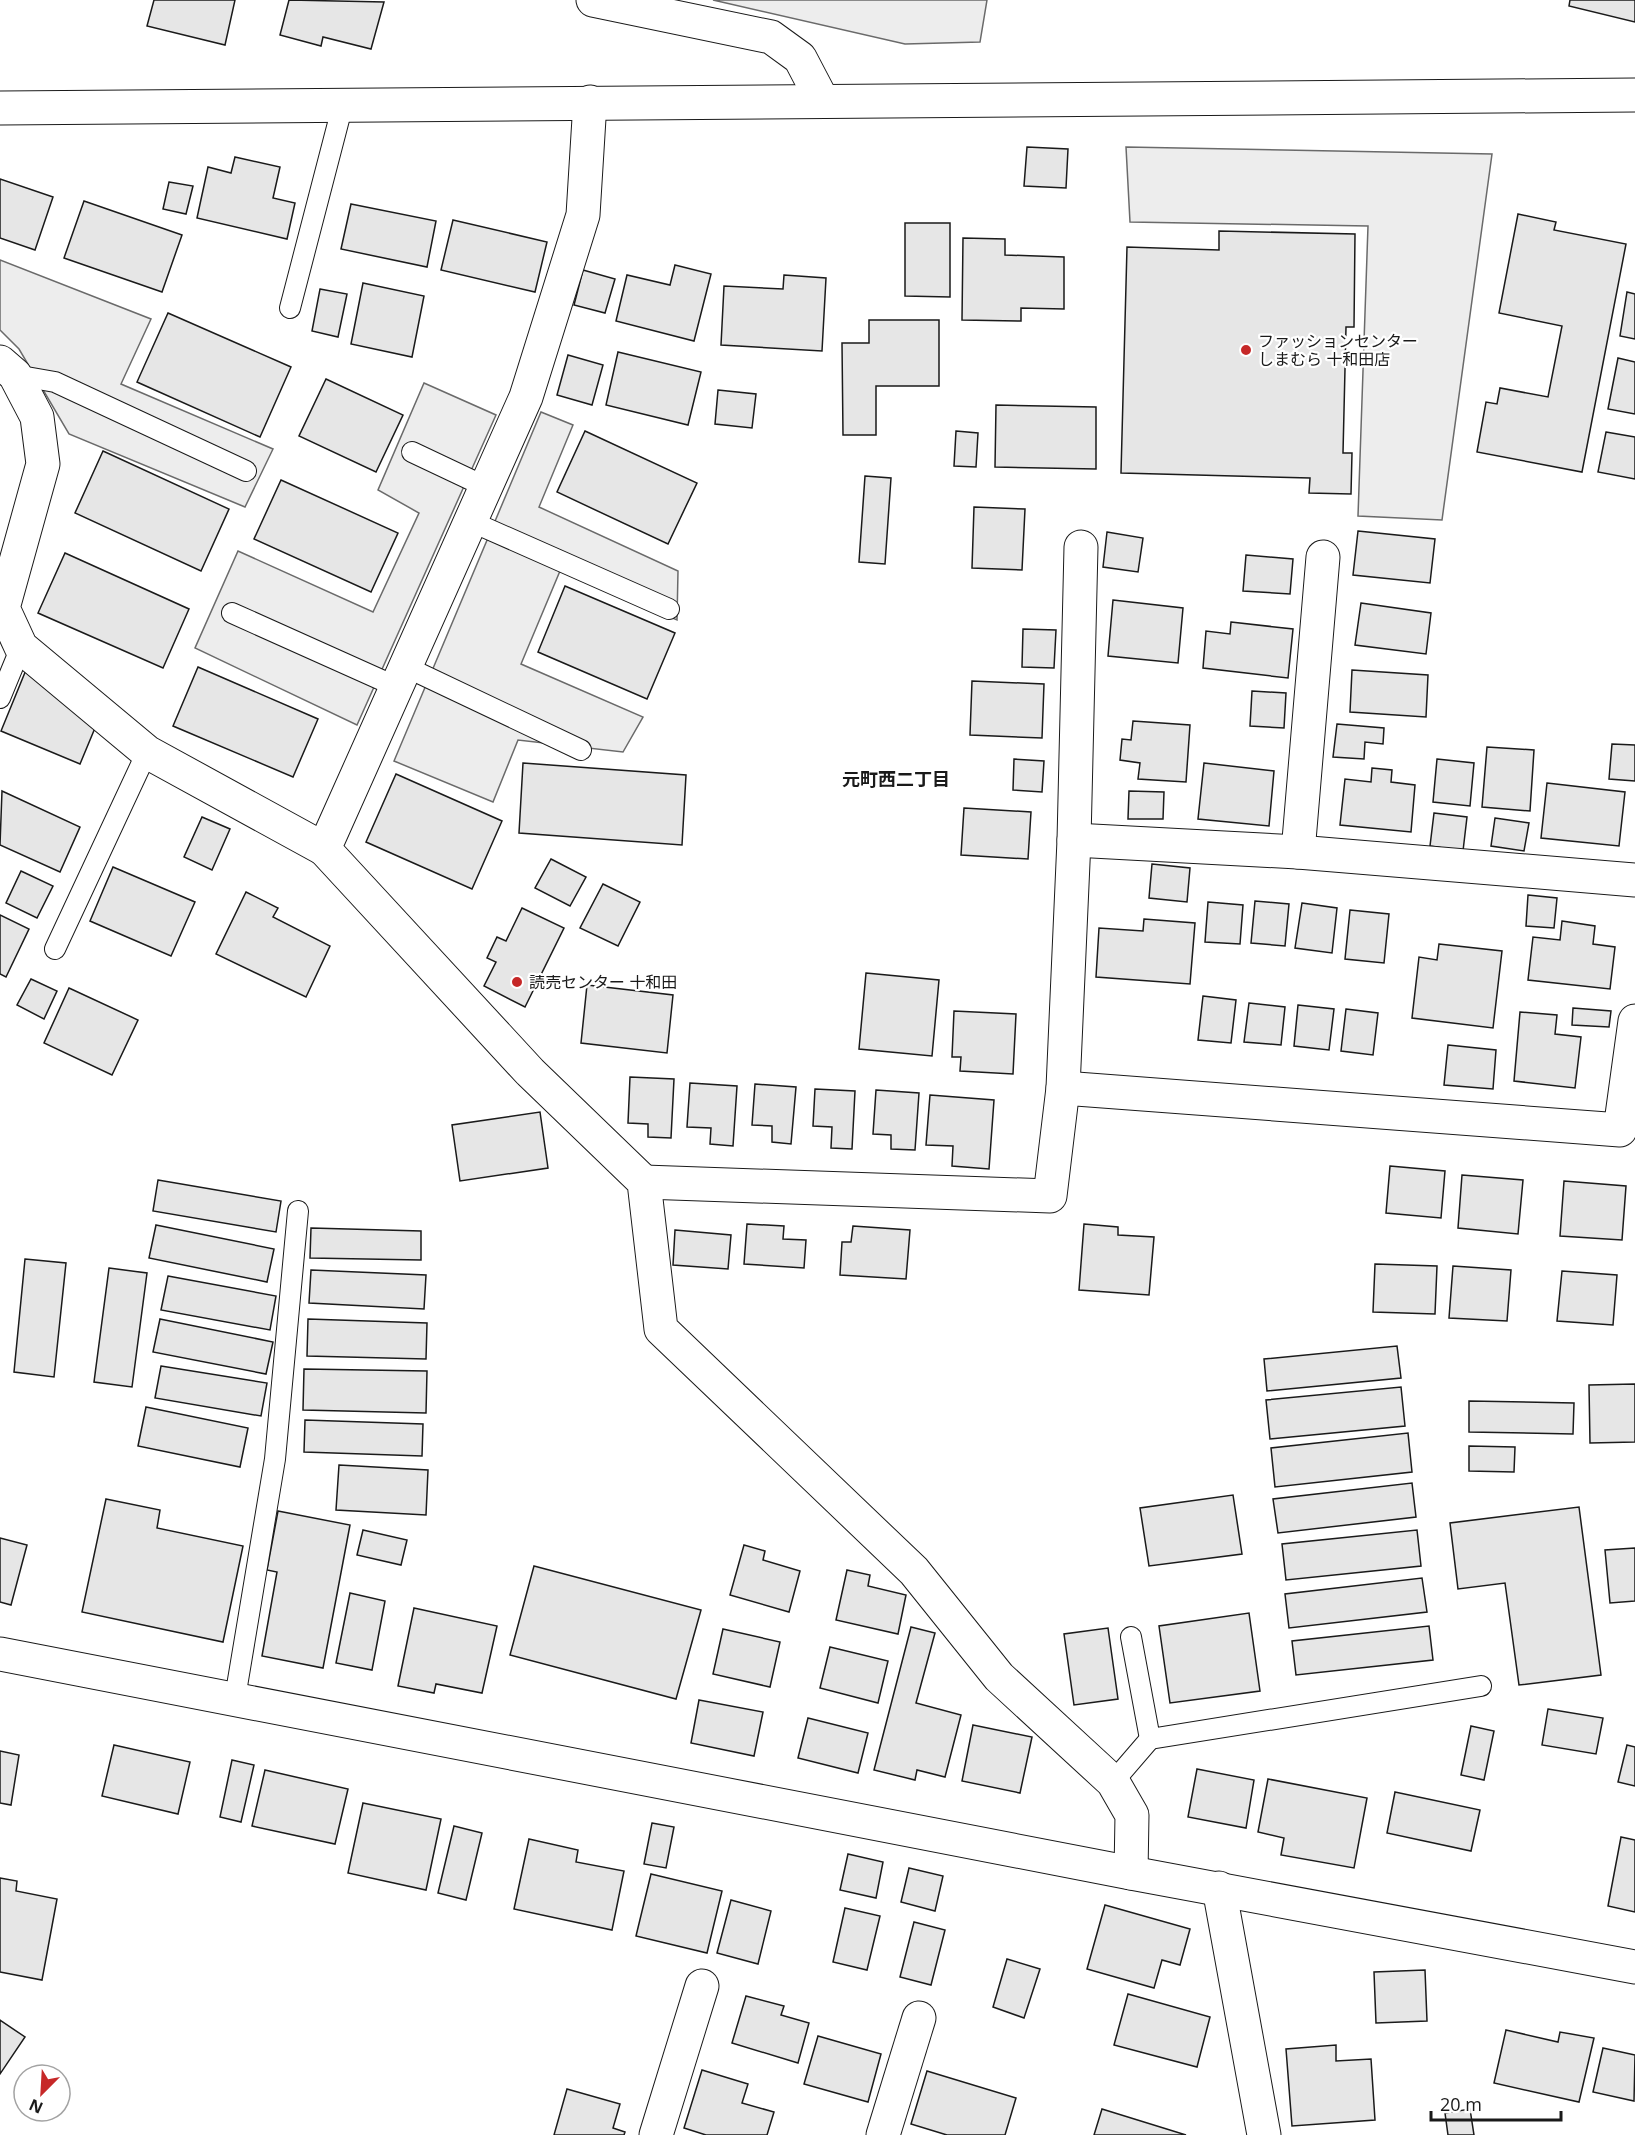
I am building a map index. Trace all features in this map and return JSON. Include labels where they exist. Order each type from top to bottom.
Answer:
[{"type":"street","points":[[593,0],[771,37],[800,58],[822,100]]},
{"type":"street","points":[[0,108],[1635,95]]},
{"type":"street","points":[[324,849],[526,397],[583,215],[590,102]]},
{"type":"street","points":[[7,368],[37,417],[43,464],[3,608],[21,647],[147,752],[324,849],[530,1072],[644,1182],[661,1329],[914,1571],[999,1677],[1113,1782],[1132,1815],[1131,1873]]},
{"type":"street","points":[[644,1182],[1050,1196],[1062,1088],[1074,840],[1081,547]]},
{"type":"street","points":[[1298,852],[1323,557]]},
{"type":"street","points":[[1074,840],[1298,852],[1635,880]]},
{"type":"street","points":[[1062,1088],[1627,1131],[1635,1022]]},
{"type":"street","points":[[0,1653],[1131,1873],[1635,1966]]},
{"type":"street","points":[[1219,1888],[1264,2135]]},
{"type":"street","points":[[656,2135],[702,1986]]},
{"type":"street","points":[[883,2135],[919,2018]]},
{"type":"lane","points":[[290,308],[344,104]]},
{"type":"lane","points":[[7,368],[55,382],[246,471]]},
{"type":"lane","points":[[412,452],[486,488]]},
{"type":"lane","points":[[470,521],[669,609]]},
{"type":"lane","points":[[232,612],[400,676],[581,750]]},
{"type":"lane","points":[[0,698],[21,647]]},
{"type":"lane","points":[[55,949],[147,752]]},
{"type":"lane","points":[[235,1698],[275,1459],[298,1211]]},
{"type":"lane","points":[[1131,1637],[1150,1739]]},
{"type":"lane","points":[[1113,1782],[1150,1739],[1481,1686]]},
{"type":"shaded area","points":[[713,0],[987,0],[980,42],[905,44]]},
{"type":"shaded area","points":[[1126,147],[1492,154],[1442,520],[1358,516],[1368,226],[1130,222]]},
{"type":"shaded area","points":[[0,260],[151,319],[121,384],[273,449],[245,507],[69,434],[19,349],[0,330]]},
{"type":"shaded area","points":[[424,383],[496,415],[357,725],[195,648],[238,551],[373,612],[419,513],[378,490]]},
{"type":"shaded area","points":[[541,412],[573,425],[539,507],[678,571],[677,620],[560,571],[521,664],[643,717],[623,752],[518,740],[493,802],[394,761]]},
{"type":"building","points":[[154,0],[235,0],[225,45],[147,26]]},
{"type":"building","points":[[289,0],[384,2],[371,49],[323,37],[321,46],[280,35]]},
{"type":"building","points":[[1570,0],[1635,0],[1635,22],[1569,6]]},
{"type":"building","points":[[1027,147],[1068,149],[1066,188],[1024,186]]},
{"type":"building","points":[[235,157],[280,167],[273,198],[295,203],[287,239],[197,218],[208,167],[231,173]]},
{"type":"building","points":[[0,179],[53,197],[35,250],[0,238]]},
{"type":"building","points":[[169,182],[193,186],[186,214],[163,209]]},
{"type":"building","points":[[84,201],[182,235],[162,292],[64,258]]},
{"type":"building","points":[[351,204],[436,221],[427,267],[341,249]]},
{"type":"building","points":[[1518,214],[1556,222],[1554,230],[1626,244],[1582,472],[1477,452],[1486,402],[1497,404],[1500,388],[1548,397],[1562,326],[1499,313]]},
{"type":"building","points":[[453,220],[547,242],[535,292],[441,270]]},
{"type":"building","points":[[905,223],[950,223],[950,297],[905,296]]},
{"type":"building","points":[[1219,231],[1355,234],[1354,327],[1346,327],[1343,453],[1352,453],[1351,494],[1309,493],[1310,478],[1121,473],[1127,247],[1219,250]]},
{"type":"building","points":[[963,238],[1005,239],[1005,255],[1064,257],[1064,309],[1021,308],[1021,321],[962,320]]},
{"type":"building","points":[[675,265],[711,274],[694,341],[616,321],[627,275],[670,285]]},
{"type":"building","points":[[583,270],[615,279],[605,313],[574,305]]},
{"type":"building","points":[[784,275],[826,278],[822,351],[721,345],[724,286],[783,289]]},
{"type":"building","points":[[363,283],[424,296],[412,357],[351,344]]},
{"type":"building","points":[[320,289],[347,294],[338,337],[312,331]]},
{"type":"building","points":[[1627,292],[1635,294],[1635,339],[1620,336]]},
{"type":"building","points":[[168,313],[291,367],[260,437],[137,382]]},
{"type":"building","points":[[869,320],[939,320],[939,386],[876,386],[876,435],[843,435],[842,343],[869,343]]},
{"type":"building","points":[[618,352],[701,372],[688,425],[606,405]]},
{"type":"building","points":[[568,355],[603,365],[592,405],[557,395]]},
{"type":"building","points":[[1618,358],[1635,362],[1635,414],[1608,409]]},
{"type":"building","points":[[326,379],[403,415],[376,472],[299,436]]},
{"type":"building","points":[[718,390],[756,394],[752,428],[715,424]]},
{"type":"building","points":[[996,405],[1096,407],[1096,469],[995,467]]},
{"type":"building","points":[[585,431],[697,483],[668,544],[557,492]]},
{"type":"building","points":[[956,431],[978,433],[976,467],[954,466]]},
{"type":"building","points":[[1606,432],[1635,437],[1635,479],[1598,472]]},
{"type":"building","points":[[103,451],[229,509],[201,571],[75,513]]},
{"type":"building","points":[[865,476],[891,478],[885,564],[859,562]]},
{"type":"building","points":[[281,480],[398,533],[371,592],[254,539]]},
{"type":"building","points":[[974,507],[1025,509],[1022,570],[972,568]]},
{"type":"building","points":[[1358,531],[1435,539],[1430,583],[1353,575]]},
{"type":"building","points":[[1107,532],[1143,538],[1138,572],[1103,567]]},
{"type":"building","points":[[65,553],[189,609],[163,668],[38,613]]},
{"type":"building","points":[[1246,555],[1293,559],[1290,594],[1243,591]]},
{"type":"building","points":[[565,586],[675,633],[647,699],[538,652]]},
{"type":"building","points":[[1113,600],[1183,608],[1178,663],[1108,656]]},
{"type":"building","points":[[1361,603],[1431,613],[1426,654],[1355,645]]},
{"type":"building","points":[[1231,622],[1293,629],[1288,678],[1203,668],[1206,631],[1230,634]]},
{"type":"building","points":[[1023,629],[1056,630],[1054,668],[1022,667]]},
{"type":"building","points":[[198,667],[318,719],[293,777],[173,726]]},
{"type":"building","points":[[26,670],[95,728],[80,764],[1,731]]},
{"type":"building","points":[[1352,670],[1428,675],[1426,717],[1350,712]]},
{"type":"building","points":[[972,681],[1044,684],[1042,738],[970,735]]},
{"type":"building","points":[[1252,691],[1286,693],[1284,728],[1250,726]]},
{"type":"building","points":[[1133,721],[1190,725],[1186,782],[1138,779],[1140,763],[1120,760],[1122,739],[1131,740]]},
{"type":"building","points":[[1337,724],[1384,728],[1383,744],[1365,742],[1364,759],[1333,757]]},
{"type":"building","points":[[1612,744],[1635,745],[1635,781],[1609,779]]},
{"type":"building","points":[[1487,747],[1534,750],[1530,811],[1482,807]]},
{"type":"building","points":[[1014,759],[1044,761],[1042,792],[1013,790]]},
{"type":"building","points":[[1437,759],[1474,763],[1470,806],[1433,802]]},
{"type":"building","points":[[523,763],[686,775],[682,845],[519,833]]},
{"type":"building","points":[[1204,763],[1274,771],[1269,826],[1198,819]]},
{"type":"building","points":[[1372,768],[1392,770],[1391,782],[1415,785],[1411,832],[1340,825],[1345,779],[1371,782]]},
{"type":"building","points":[[396,774],[502,821],[472,889],[366,842]]},
{"type":"building","points":[[1547,783],[1625,792],[1619,846],[1541,838]]},
{"type":"building","points":[[2,791],[80,827],[60,872],[0,845]]},
{"type":"building","points":[[1129,791],[1164,792],[1163,819],[1128,819]]},
{"type":"building","points":[[964,808],[1031,812],[1028,859],[961,855]]},
{"type":"building","points":[[1434,813],[1467,817],[1463,851],[1430,846]]},
{"type":"building","points":[[202,817],[230,829],[212,870],[184,857]]},
{"type":"building","points":[[1495,818],[1529,823],[1524,851],[1491,846]]},
{"type":"building","points":[[551,859],[586,877],[570,906],[535,888]]},
{"type":"building","points":[[1152,864],[1190,868],[1187,902],[1149,898]]},
{"type":"building","points":[[113,867],[195,902],[171,956],[90,921]]},
{"type":"building","points":[[21,871],[53,886],[37,918],[6,903]]},
{"type":"building","points":[[603,884],[640,902],[618,946],[580,928]]},
{"type":"building","points":[[246,892],[278,908],[273,917],[330,946],[306,997],[216,954]]},
{"type":"building","points":[[1528,895],[1557,898],[1554,928],[1526,926]]},
{"type":"building","points":[[1255,901],[1289,904],[1285,946],[1251,943]]},
{"type":"building","points":[[1208,902],[1243,905],[1240,944],[1205,942]]},
{"type":"building","points":[[1302,903],[1337,908],[1332,953],[1295,948]]},
{"type":"building","points":[[522,908],[564,928],[525,1007],[484,986],[496,962],[487,958],[497,937],[506,941]]},
{"type":"building","points":[[1350,910],[1389,914],[1384,963],[1345,959]]},
{"type":"building","points":[[0,915],[29,929],[6,977],[0,974]]},
{"type":"building","points":[[1144,919],[1195,923],[1190,984],[1096,977],[1099,928],[1143,931]]},
{"type":"building","points":[[1562,921],[1595,926],[1593,944],[1615,947],[1610,989],[1528,980],[1533,937],[1560,940]]},
{"type":"building","points":[[1439,944],[1502,951],[1493,1028],[1412,1018],[1419,957],[1437,960]]},
{"type":"building","points":[[866,973],[939,980],[932,1056],[859,1049]]},
{"type":"building","points":[[31,979],[57,991],[44,1019],[17,1005]]},
{"type":"building","points":[[587,985],[673,995],[667,1053],[581,1043]]},
{"type":"building","points":[[69,988],[138,1020],[112,1075],[44,1043]]},
{"type":"building","points":[[1203,996],[1236,1000],[1231,1043],[1198,1040]]},
{"type":"building","points":[[1249,1003],[1285,1007],[1281,1045],[1244,1042]]},
{"type":"building","points":[[1298,1005],[1334,1009],[1329,1050],[1294,1046]]},
{"type":"building","points":[[1573,1008],[1611,1011],[1609,1027],[1572,1025]]},
{"type":"building","points":[[1346,1009],[1378,1013],[1373,1055],[1341,1051]]},
{"type":"building","points":[[954,1011],[1016,1014],[1013,1074],[960,1071],[961,1057],[952,1057]]},
{"type":"building","points":[[1520,1012],[1557,1015],[1555,1034],[1581,1037],[1575,1088],[1514,1081]]},
{"type":"building","points":[[1448,1045],[1496,1050],[1493,1089],[1444,1085]]},
{"type":"building","points":[[630,1077],[674,1079],[671,1138],[648,1137],[648,1124],[628,1123]]},
{"type":"building","points":[[690,1083],[737,1086],[733,1146],[710,1144],[711,1128],[687,1127]]},
{"type":"building","points":[[755,1084],[796,1087],[791,1144],[772,1142],[772,1126],[752,1125]]},
{"type":"building","points":[[815,1089],[855,1091],[852,1149],[831,1148],[832,1127],[813,1126]]},
{"type":"building","points":[[876,1090],[919,1093],[915,1150],[891,1149],[891,1135],[873,1134]]},
{"type":"building","points":[[930,1095],[994,1100],[989,1169],[952,1166],[953,1146],[926,1145]]},
{"type":"building","points":[[540,1112],[548,1168],[460,1181],[452,1125]]},
{"type":"building","points":[[1390,1166],[1445,1171],[1441,1218],[1386,1213]]},
{"type":"building","points":[[1462,1175],[1523,1180],[1518,1234],[1458,1228]]},
{"type":"building","points":[[158,1180],[281,1201],[276,1232],[153,1211]]},
{"type":"building","points":[[1564,1181],[1626,1186],[1622,1240],[1560,1236]]},
{"type":"building","points":[[747,1224],[784,1226],[783,1239],[806,1240],[804,1268],[744,1264]]},
{"type":"building","points":[[1084,1224],[1118,1227],[1118,1235],[1154,1237],[1149,1295],[1079,1290]]},
{"type":"building","points":[[156,1225],[274,1249],[267,1282],[149,1258]]},
{"type":"building","points":[[853,1226],[910,1230],[906,1279],[840,1275],[842,1242],[851,1242]]},
{"type":"building","points":[[311,1228],[421,1231],[421,1260],[310,1258]]},
{"type":"building","points":[[675,1230],[731,1235],[728,1269],[673,1265]]},
{"type":"building","points":[[25,1259],[66,1263],[54,1377],[14,1372]]},
{"type":"building","points":[[1375,1264],[1437,1266],[1435,1314],[1373,1312]]},
{"type":"building","points":[[1453,1266],[1511,1270],[1507,1321],[1449,1318]]},
{"type":"building","points":[[109,1268],[147,1273],[132,1387],[94,1382]]},
{"type":"building","points":[[311,1270],[426,1275],[424,1309],[309,1303]]},
{"type":"building","points":[[1562,1271],[1617,1275],[1613,1325],[1557,1321]]},
{"type":"building","points":[[168,1276],[276,1296],[270,1330],[161,1310]]},
{"type":"building","points":[[160,1319],[273,1342],[266,1374],[153,1352]]},
{"type":"building","points":[[308,1319],[427,1323],[426,1359],[307,1356]]},
{"type":"building","points":[[1397,1346],[1401,1378],[1267,1391],[1264,1359]]},
{"type":"building","points":[[161,1366],[267,1383],[261,1416],[155,1398]]},
{"type":"building","points":[[304,1369],[427,1371],[426,1413],[303,1410]]},
{"type":"building","points":[[1635,1384],[1635,1442],[1590,1443],[1589,1385]]},
{"type":"building","points":[[1401,1387],[1405,1426],[1270,1439],[1266,1400]]},
{"type":"building","points":[[1469,1401],[1574,1403],[1573,1434],[1469,1432]]},
{"type":"building","points":[[146,1407],[248,1428],[240,1467],[138,1446]]},
{"type":"building","points":[[305,1420],[423,1424],[422,1456],[304,1452]]},
{"type":"building","points":[[1408,1433],[1412,1472],[1275,1487],[1271,1448]]},
{"type":"building","points":[[1469,1446],[1515,1447],[1514,1472],[1469,1471]]},
{"type":"building","points":[[339,1465],[428,1470],[426,1515],[336,1510]]},
{"type":"building","points":[[1412,1483],[1416,1517],[1278,1533],[1273,1499]]},
{"type":"building","points":[[1233,1495],[1242,1554],[1149,1566],[1140,1508]]},
{"type":"building","points":[[106,1499],[160,1510],[157,1528],[243,1546],[223,1642],[82,1612]]},
{"type":"building","points":[[1579,1507],[1601,1675],[1519,1685],[1505,1583],[1458,1589],[1450,1523]]},
{"type":"building","points":[[278,1511],[350,1525],[323,1668],[262,1656],[277,1572],[267,1570]]},
{"type":"building","points":[[363,1530],[407,1540],[401,1565],[357,1555]]},
{"type":"building","points":[[1417,1530],[1421,1566],[1286,1580],[1282,1544]]},
{"type":"building","points":[[0,1538],[27,1545],[11,1605],[0,1602]]},
{"type":"building","points":[[744,1545],[765,1551],[763,1560],[800,1571],[789,1612],[730,1595]]},
{"type":"building","points":[[1635,1548],[1635,1601],[1610,1603],[1605,1550]]},
{"type":"building","points":[[534,1566],[701,1610],[676,1699],[510,1655]]},
{"type":"building","points":[[847,1570],[870,1575],[868,1586],[906,1595],[898,1634],[836,1620]]},
{"type":"building","points":[[1422,1578],[1427,1612],[1289,1628],[1285,1594]]},
{"type":"building","points":[[350,1593],[385,1601],[372,1670],[336,1663]]},
{"type":"building","points":[[414,1608],[497,1626],[482,1693],[436,1684],[434,1693],[398,1686]]},
{"type":"building","points":[[1249,1613],[1260,1691],[1170,1703],[1159,1626]]},
{"type":"building","points":[[1429,1626],[1433,1660],[1296,1675],[1292,1641]]},
{"type":"building","points":[[911,1627],[935,1633],[916,1703],[961,1715],[945,1777],[917,1770],[915,1780],[874,1770]]},
{"type":"building","points":[[1108,1628],[1118,1699],[1074,1705],[1064,1634]]},
{"type":"building","points":[[723,1629],[780,1642],[770,1687],[713,1674]]},
{"type":"building","points":[[830,1647],[888,1661],[878,1703],[820,1688]]},
{"type":"building","points":[[699,1700],[763,1712],[754,1756],[691,1743]]},
{"type":"building","points":[[1548,1709],[1603,1718],[1596,1754],[1542,1745]]},
{"type":"building","points":[[808,1718],[868,1733],[858,1773],[798,1758]]},
{"type":"building","points":[[973,1725],[1032,1737],[1020,1793],[962,1781]]},
{"type":"building","points":[[1471,1726],[1494,1731],[1484,1780],[1461,1775]]},
{"type":"building","points":[[114,1745],[190,1762],[178,1814],[102,1796]]},
{"type":"building","points":[[1627,1745],[1635,1747],[1635,1786],[1618,1782]]},
{"type":"building","points":[[0,1751],[19,1755],[11,1805],[0,1803]]},
{"type":"building","points":[[232,1760],[254,1765],[241,1822],[220,1817]]},
{"type":"building","points":[[1197,1769],[1254,1780],[1246,1828],[1188,1817]]},
{"type":"building","points":[[265,1770],[348,1789],[335,1844],[252,1826]]},
{"type":"building","points":[[1268,1779],[1367,1798],[1354,1868],[1281,1855],[1284,1838],[1258,1832]]},
{"type":"building","points":[[1395,1792],[1480,1810],[1471,1851],[1387,1833]]},
{"type":"building","points":[[363,1803],[441,1819],[426,1890],[348,1873]]},
{"type":"building","points":[[652,1823],[674,1827],[666,1868],[644,1864]]},
{"type":"building","points":[[454,1826],[482,1833],[466,1900],[438,1893]]},
{"type":"building","points":[[1621,1837],[1635,1840],[1635,1912],[1608,1906]]},
{"type":"building","points":[[529,1839],[578,1850],[576,1862],[624,1871],[612,1930],[514,1909]]},
{"type":"building","points":[[848,1854],[883,1862],[876,1898],[840,1890]]},
{"type":"building","points":[[909,1868],[943,1876],[935,1911],[901,1902]]},
{"type":"building","points":[[651,1874],[722,1891],[707,1953],[636,1936]]},
{"type":"building","points":[[0,1878],[17,1881],[16,1891],[57,1899],[42,1980],[0,1972]]},
{"type":"building","points":[[731,1900],[771,1911],[758,1964],[717,1953]]},
{"type":"building","points":[[1105,1905],[1190,1929],[1180,1965],[1162,1960],[1154,1988],[1087,1969]]},
{"type":"building","points":[[845,1908],[880,1916],[867,1970],[833,1962]]},
{"type":"building","points":[[914,1922],[945,1930],[931,1985],[900,1977]]},
{"type":"building","points":[[1007,1959],[1040,1969],[1024,2018],[993,2007]]},
{"type":"building","points":[[1425,1970],[1427,2021],[1376,2023],[1374,1972]]},
{"type":"building","points":[[1128,1994],[1210,2017],[1197,2067],[1114,2045]]},
{"type":"building","points":[[746,1996],[784,2006],[781,2015],[809,2023],[798,2063],[732,2043]]},
{"type":"building","points":[[0,2020],[25,2037],[0,2074]]},
{"type":"building","points":[[1506,2030],[1558,2042],[1560,2032],[1594,2038],[1579,2102],[1494,2083]]},
{"type":"building","points":[[818,2036],[881,2054],[868,2102],[804,2084]]},
{"type":"building","points":[[1336,2045],[1336,2061],[1371,2059],[1375,2120],[1292,2126],[1286,2049]]},
{"type":"building","points":[[1603,2048],[1635,2055],[1634,2101],[1593,2092]]},
{"type":"building","points":[[702,2070],[748,2084],[742,2103],[774,2112],[767,2135],[706,2135],[684,2128]]},
{"type":"building","points":[[927,2071],[1016,2098],[1005,2135],[947,2135],[911,2124]]},
{"type":"building","points":[[567,2089],[620,2104],[613,2128],[625,2132],[624,2135],[554,2135]]},
{"type":"building","points":[[1102,2109],[1186,2135],[1094,2135]]},
{"type":"building","points":[[1470,2109],[1474,2135],[1448,2135],[1445,2113]]},
{"type":"place","name":"ファッションセンター しまむら 十和田店","points":[[1246,350]]},
{"type":"place","name":"読売センター 十和田","points":[[517,982]]},
{"type":"district","name":"元町西二丁目","points":[[896,780]]}]
